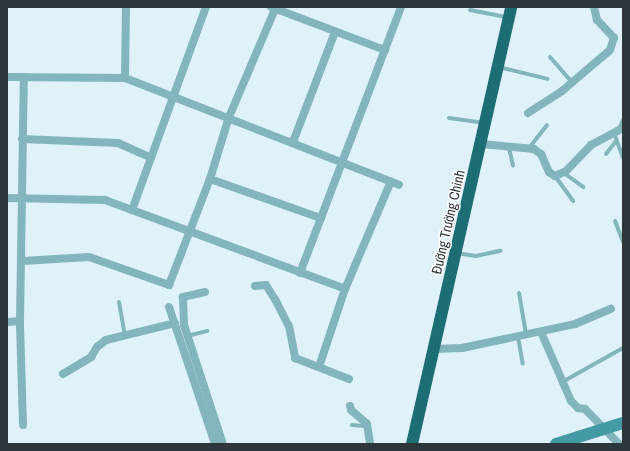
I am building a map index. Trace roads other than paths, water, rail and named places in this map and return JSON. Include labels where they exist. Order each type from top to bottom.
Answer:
[{"type":"highway","name":"Đường Trường Chinh","points":[[412,444],[482,144],[510,12]]},
{"type":"main road","points":[[556,444],[623,423]]},
{"type":"street","points":[[125,78],[126,7]]},
{"type":"street","points":[[132,210],[206,7]]},
{"type":"street","points":[[300,273],[386,50],[401,7]]},
{"type":"street","points":[[528,113],[573,82],[610,50],[614,42],[611,32],[597,20],[594,7]]},
{"type":"street","points":[[22,261],[89,257],[169,285],[210,179],[230,117],[274,8],[386,50]]},
{"type":"street","points":[[293,142],[335,32]]},
{"type":"street","points":[[7,77],[125,78],[174,98],[230,117],[399,185]]},
{"type":"street","points":[[23,425],[20,321],[24,77]]},
{"type":"street","points":[[482,144],[509,148],[529,148],[541,154],[549,172],[555,176],[564,173],[591,145],[618,133]]},
{"type":"street","points":[[22,139],[118,143],[151,158]]},
{"type":"street","points":[[210,179],[321,218]]},
{"type":"street","points":[[319,367],[345,289],[391,181]]},
{"type":"street","points":[[7,198],[105,200],[345,289]]},
{"type":"street","points":[[254,286],[266,285],[276,301],[289,326],[295,358],[349,379]]},
{"type":"street","points":[[205,292],[183,297],[187,336],[223,444]]},
{"type":"street","points":[[169,307],[215,444]]},
{"type":"street","points":[[434,349],[462,348],[518,337],[575,324],[611,309]]},
{"type":"street","points":[[7,322],[20,321]]},
{"type":"street","points":[[63,374],[91,357],[101,343],[125,335],[175,323]]},
{"type":"street","points":[[540,332],[549,354],[564,381],[571,401],[578,408],[585,409],[619,444]]},
{"type":"street","points":[[350,406],[351,410],[364,420],[368,429],[370,444]]},
{"type":"lane","points":[[470,10],[510,12]]},
{"type":"lane","points":[[550,57],[573,82]]},
{"type":"lane","points":[[499,67],[548,78]]},
{"type":"lane","points":[[449,118],[486,123]]},
{"type":"lane","points":[[606,154],[618,133],[623,120]]},
{"type":"lane","points":[[529,148],[547,126]]},
{"type":"lane","points":[[618,133],[623,158]]},
{"type":"lane","points":[[509,148],[513,166]]},
{"type":"lane","points":[[564,173],[583,187]]},
{"type":"lane","points":[[555,176],[574,201]]},
{"type":"lane","points":[[615,221],[623,242]]},
{"type":"lane","points":[[457,252],[476,256],[500,251]]},
{"type":"lane","points":[[519,294],[526,335]]},
{"type":"lane","points":[[119,302],[125,335]]},
{"type":"lane","points":[[187,336],[207,331]]},
{"type":"lane","points":[[518,337],[523,364]]},
{"type":"lane","points":[[564,381],[623,348]]},
{"type":"lane","points":[[352,425],[365,426],[368,429]]}]
